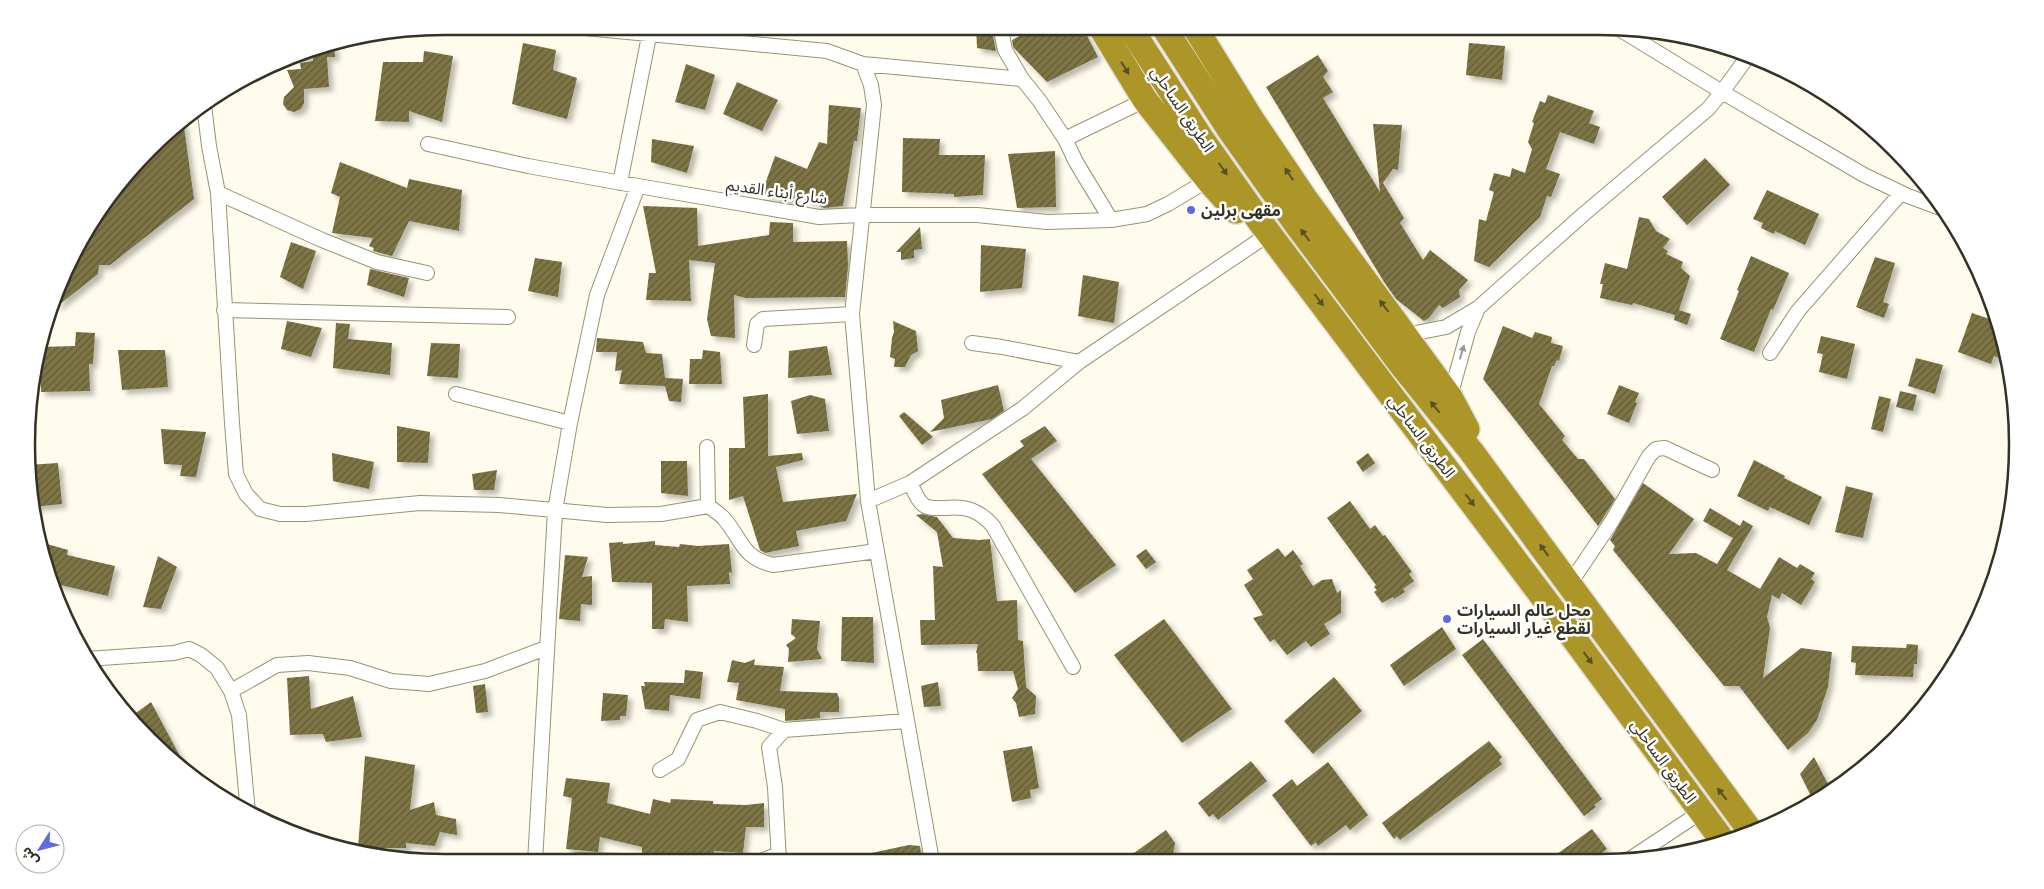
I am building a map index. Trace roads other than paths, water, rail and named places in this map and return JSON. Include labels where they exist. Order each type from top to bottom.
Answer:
[{"type":"highway","points":[[1105,35],[1145,100],[1208,180],[1260,240],[1293,266]]},
{"type":"highway","name":"الطريق الساحلي","points":[[1135,35],[1201,138],[1293,266],[1558,617],[1719,836]]},
{"type":"highway","name":"الطريق الساحلي","points":[[1169,35],[1229,130],[1297,225],[1403,367],[1471,451],[1747,826]]},
{"type":"highway","points":[[1201,35],[1252,120],[1304,197],[1450,397],[1466,425],[1471,451]]},
{"type":"street","points":[[640,35],[827,51],[863,64],[1022,79]]},
{"type":"street","points":[[1002,35],[1005,50],[1022,79],[1039,100],[1065,139],[1076,162],[1111,220]]},
{"type":"street","points":[[620,183],[649,36]]},
{"type":"street","points":[[1632,37],[1864,175],[1901,193],[1931,204]]},
{"type":"street","points":[[1406,335],[1446,327],[1478,308],[1584,213],[1708,109],[1744,62]]},
{"type":"street","points":[[863,64],[874,104],[852,314],[868,501],[931,854]]},
{"type":"street","points":[[1065,139],[1145,100]]},
{"type":"street","points":[[205,113],[218,193],[236,474],[246,494],[260,509],[280,514],[306,514],[420,503],[499,504],[607,515],[661,514],[708,506],[725,518],[749,554],[763,563],[773,565],[877,551]]},
{"type":"street","name":"شارع أبناء القديم","points":[[428,144],[620,183],[819,217],[862,215],[977,216],[1046,222],[1111,220],[1147,214],[1208,180]]},
{"type":"street","points":[[535,854],[555,511],[570,423],[597,295],[638,186]]},
{"type":"street","points":[[218,193],[322,240],[378,262],[427,273]]},
{"type":"street","points":[[1770,353],[1798,311],[1901,193]]},
{"type":"street","points":[[868,501],[910,483],[1022,409],[1079,362],[1260,240]]},
{"type":"street","points":[[1450,397],[1466,340],[1478,308]]},
{"type":"street","points":[[224,310],[508,317]]},
{"type":"street","points":[[754,345],[757,324],[763,318],[852,314]]},
{"type":"street","points":[[972,343],[1079,362]]},
{"type":"street","points":[[456,394],[570,423]]},
{"type":"street","points":[[707,447],[708,506]]},
{"type":"street","points":[[1569,585],[1612,521],[1649,456],[1656,449],[1665,448],[1712,470]]},
{"type":"street","points":[[910,483],[921,502],[926,506],[972,509],[984,516],[993,526],[1074,667]]},
{"type":"street","points":[[231,691],[277,665],[308,663],[350,668],[391,681],[429,684],[485,671],[546,648]]},
{"type":"street","points":[[96,658],[174,653],[189,650],[201,655],[217,668],[231,691],[239,715],[247,803]]},
{"type":"street","points":[[660,770],[678,759],[697,720],[720,712],[757,720],[784,730],[907,721]]},
{"type":"street","points":[[779,854],[775,788],[769,747],[784,730]]},
{"type":"street","points":[[1642,851],[1701,812]]},
{"type":"place","name":"مقهى برلين","points":[[1191,210]]},
{"type":"place","name":"محل عالم السيارات لقطع غيار السيارات","points":[[1447,619]]}]
